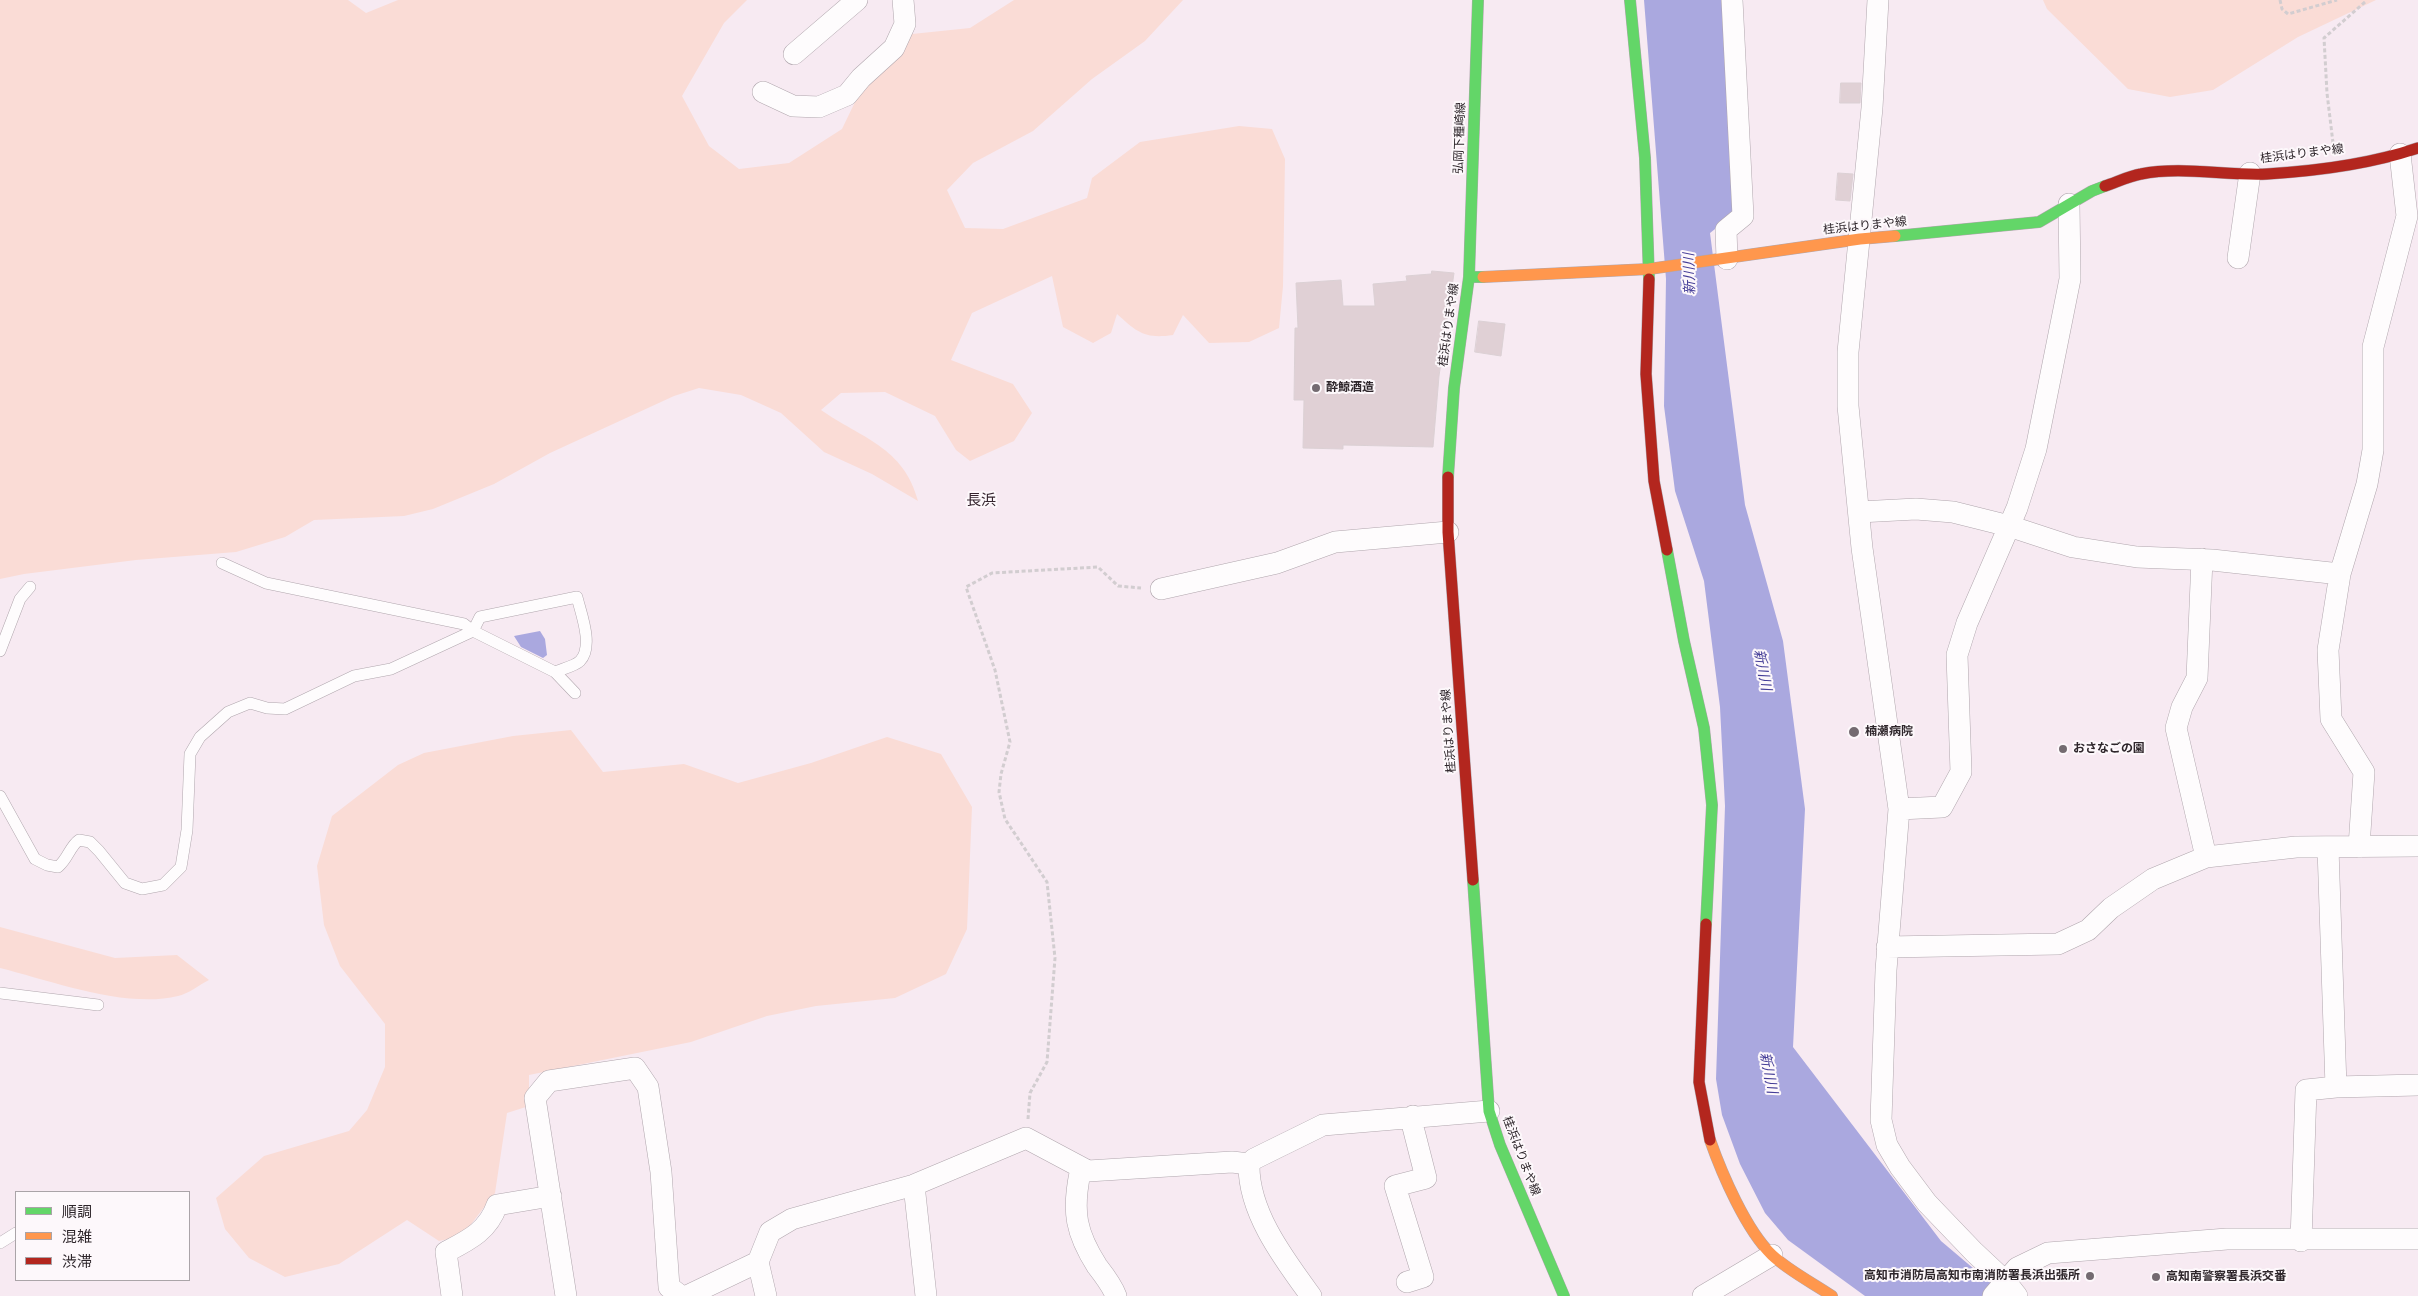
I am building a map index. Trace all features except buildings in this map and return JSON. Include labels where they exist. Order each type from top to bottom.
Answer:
[{"type":"main road","name":"弘岡下種崎線","points":[[1469,277],[1478,0]]},
{"type":"main road","points":[[1630,0],[1654,268],[1646,374],[1654,480],[1684,640],[1704,728],[1712,805],[1699,1082],[1707,1131],[1724,1177],[1758,1238],[1772,1255],[1832,1296]]},
{"type":"main road","name":"桂浜はりまや線","points":[[1564,1296],[1500,1145],[1490,1111],[1448,532],[1448,454],[1454,388],[1469,277],[1503,278],[1654,268],[1860,239],[2039,222],[2092,192],[2141,174],[2175,172],[2267,174],[2336,166],[2409,151]]},
{"type":"street","points":[[794,54],[857,0]]},
{"type":"street","points":[[763,92],[793,106],[819,107],[847,95],[861,78],[894,48],[905,24],[903,0]]},
{"type":"street","points":[[1721,260],[1726,230],[1743,216],[1732,0]]},
{"type":"street","points":[[1878,0],[1872,108],[1848,352],[1848,406],[1862,548],[1899,809],[1887,947],[1881,1120],[1887,1145],[1900,1167],[1928,1204],[1974,1252],[2004,1291],[2017,1268],[2048,1253],[2227,1239],[2301,1241],[2418,1240]]},
{"type":"street","points":[[2359,847],[2364,772],[2331,719],[2328,650],[2340,574],[2367,484],[2373,450],[2373,347],[2407,216],[2409,151]]},
{"type":"street","points":[[2238,258],[2250,173]]},
{"type":"street","points":[[1899,809],[1942,807],[1961,772],[1957,654],[1967,623],[2009,526],[2036,449],[2070,279],[2069,204]]},
{"type":"street","points":[[1859,512],[1916,509],[1953,512],[2009,526],[2073,547],[2137,556],[2202,559],[2340,574]]},
{"type":"street","points":[[1162,589],[1277,562],[1335,542],[1448,532]]},
{"type":"street","points":[[2202,559],[2197,678],[2182,707],[2176,728],[2206,857]]},
{"type":"street","points":[[1887,947],[2058,944],[2088,930],[2111,908],[2153,880],[2206,857],[2296,847],[2418,846]]},
{"type":"street","points":[[2328,848],[2336,1087]]},
{"type":"street","points":[[566,1296],[534,1098],[549,1081],[635,1068],[648,1087],[650,1097],[661,1172],[669,1287],[681,1296]]},
{"type":"street","points":[[2301,1241],[2306,1090],[2336,1087],[2418,1085]]},
{"type":"street","points":[[1311,1296],[1283,1255],[1261,1214],[1249,1181],[1249,1164],[1254,1159],[1323,1126],[1413,1116],[1490,1111]]},
{"type":"street","points":[[1407,1282],[1424,1277],[1395,1186],[1426,1178],[1413,1127],[1413,1116]]},
{"type":"street","points":[[766,1296],[758,1262],[770,1232],[792,1219],[914,1185],[1026,1138],[1088,1171]]},
{"type":"street","points":[[1116,1296],[1083,1244],[1078,1228],[1078,1184],[1080,1173],[1232,1162],[1249,1164]]},
{"type":"street","points":[[914,1185],[926,1296]]},
{"type":"street","points":[[452,1296],[446,1252],[475,1237],[492,1218],[496,1205],[551,1196]]},
{"type":"street","points":[[1703,1296],[1772,1255]]},
{"type":"street","points":[[687,1296],[758,1262]]},
{"type":"lane","points":[[222,563],[266,583],[464,624],[472,631],[555,672],[576,693]]},
{"type":"lane","points":[[0,651],[20,599],[30,587]]},
{"type":"lane","points":[[0,796],[35,858],[47,866],[58,867],[66,860],[74,843],[80,840],[90,842],[125,883],[142,889],[163,885],[181,867],[187,830],[190,754],[200,737],[228,712],[250,704],[266,708],[285,709],[354,676],[391,669],[472,631],[480,617],[576,597],[584,622],[586,649],[580,662],[555,672]]},
{"type":"lane","points":[[0,993],[98,1005]]},
{"type":"lane","points":[[0,1243],[15,1234]]},
{"type":"path","points":[[2280,0],[2282,9],[2288,14],[2337,0]]},
{"type":"path","points":[[2336,166],[2327,93],[2324,38],[2364,0]]},
{"type":"path","points":[[1026,1138],[1030,1093],[1047,1062],[1055,958],[1047,882],[1005,818],[999,792],[1001,774],[1010,742],[994,670],[966,587],[992,573],[1098,567],[1118,586],[1162,589]]},
{"type":"shaded area","points":[[0,0],[348,0],[366,13],[398,0],[747,0],[724,23],[682,96],[709,146],[739,169],[789,163],[842,129],[867,77],[912,34],[970,28],[1014,0],[1183,0],[1145,41],[1092,79],[1033,131],[973,163],[947,190],[965,228],[1003,229],[1087,198],[1092,178],[1140,142],[1239,126],[1272,129],[1285,159],[1283,286],[1279,328],[1249,342],[1209,343],[1183,315],[1173,335],[1155,336],[1142,333],[1117,314],[1111,333],[1093,343],[1063,327],[1052,276],[972,313],[951,360],[1013,384],[1032,413],[1014,441],[970,461],[956,450],[935,416],[885,392],[841,393],[821,410],[866,437],[892,456],[903,468],[918,501],[872,474],[824,452],[781,413],[741,395],[699,388],[674,396],[550,453],[494,484],[433,509],[404,516],[314,520],[285,537],[236,552],[136,560],[24,574],[0,579]]},
{"type":"shaded area","points":[[2043,0],[2376,0],[2298,37],[2213,90],[2170,97],[2128,89],[2047,9]]},
{"type":"shaded area","points":[[571,730],[603,772],[684,764],[738,783],[811,763],[887,737],[941,754],[972,807],[967,929],[946,974],[895,998],[816,1006],[767,1016],[691,1042],[529,1075],[529,1106],[507,1113],[495,1193],[462,1236],[439,1241],[407,1220],[339,1264],[285,1277],[249,1258],[225,1229],[216,1198],[264,1156],[349,1131],[367,1110],[385,1067],[385,1024],[340,966],[324,925],[317,866],[332,816],[398,765],[424,753],[513,736]]},
{"type":"shaded area","points":[[0,927],[115,958],[177,955],[209,980],[182,995],[158,999],[113,996],[65,986],[0,968]]},
{"type":"water","name":"新川川","points":[[1644,0],[1724,0],[1734,214],[1710,233],[1745,505],[1783,641],[1805,809],[1793,1047],[1941,1241],[2006,1296],[1865,1296],[1788,1240],[1765,1213],[1740,1164],[1722,1115],[1716,1079],[1725,806],[1720,707],[1704,581],[1675,491],[1664,406],[1666,279]]},
{"type":"water","points":[[540,631],[545,639],[547,655],[543,658],[521,647],[514,636]]},
{"type":"traffic: fast","points":[[1469,277],[1478,0]]},
{"type":"traffic: fast","points":[[1630,0],[1645,158],[1649,279]]},
{"type":"traffic: fast","points":[[1895,236],[2039,222],[2092,191],[2105,186]]},
{"type":"traffic: fast","points":[[1448,477],[1454,388],[1469,277],[1483,277]]},
{"type":"traffic: fast","points":[[1667,550],[1684,641],[1704,728],[1712,805],[1706,924]]},
{"type":"traffic: fast","points":[[1473,880],[1489,1111],[1500,1145],[1564,1296]]},
{"type":"traffic: slow","points":[[1483,277],[1649,269],[1860,239],[1895,236]]},
{"type":"traffic: slow","points":[[1710,1140],[1736,1201],[1762,1244],[1786,1266],[1832,1296]]},
{"type":"traffic: jam","points":[[2105,186],[2132,176],[2157,172],[2188,171],[2267,174],[2324,169],[2400,154],[2418,148]]},
{"type":"traffic: jam","points":[[1649,279],[1646,374],[1654,481],[1667,550]]},
{"type":"traffic: jam","points":[[1448,477],[1448,532],[1473,880]]},
{"type":"traffic: jam","points":[[1706,924],[1699,1082],[1710,1140]]},
{"type":"place","name":"酔鯨酒造","points":[[1316,388]]},
{"type":"place","name":"楠瀬病院","points":[[1854,732]]},
{"type":"place","name":"おさなごの園","points":[[2063,749]]},
{"type":"place","name":"高知市消防局高知市南消防署長浜出張所","points":[[2090,1276]]},
{"type":"place","name":"高知南警察署長浜交番","points":[[2156,1277]]},
{"type":"district","name":"長浜","points":[[981,501]]}]
